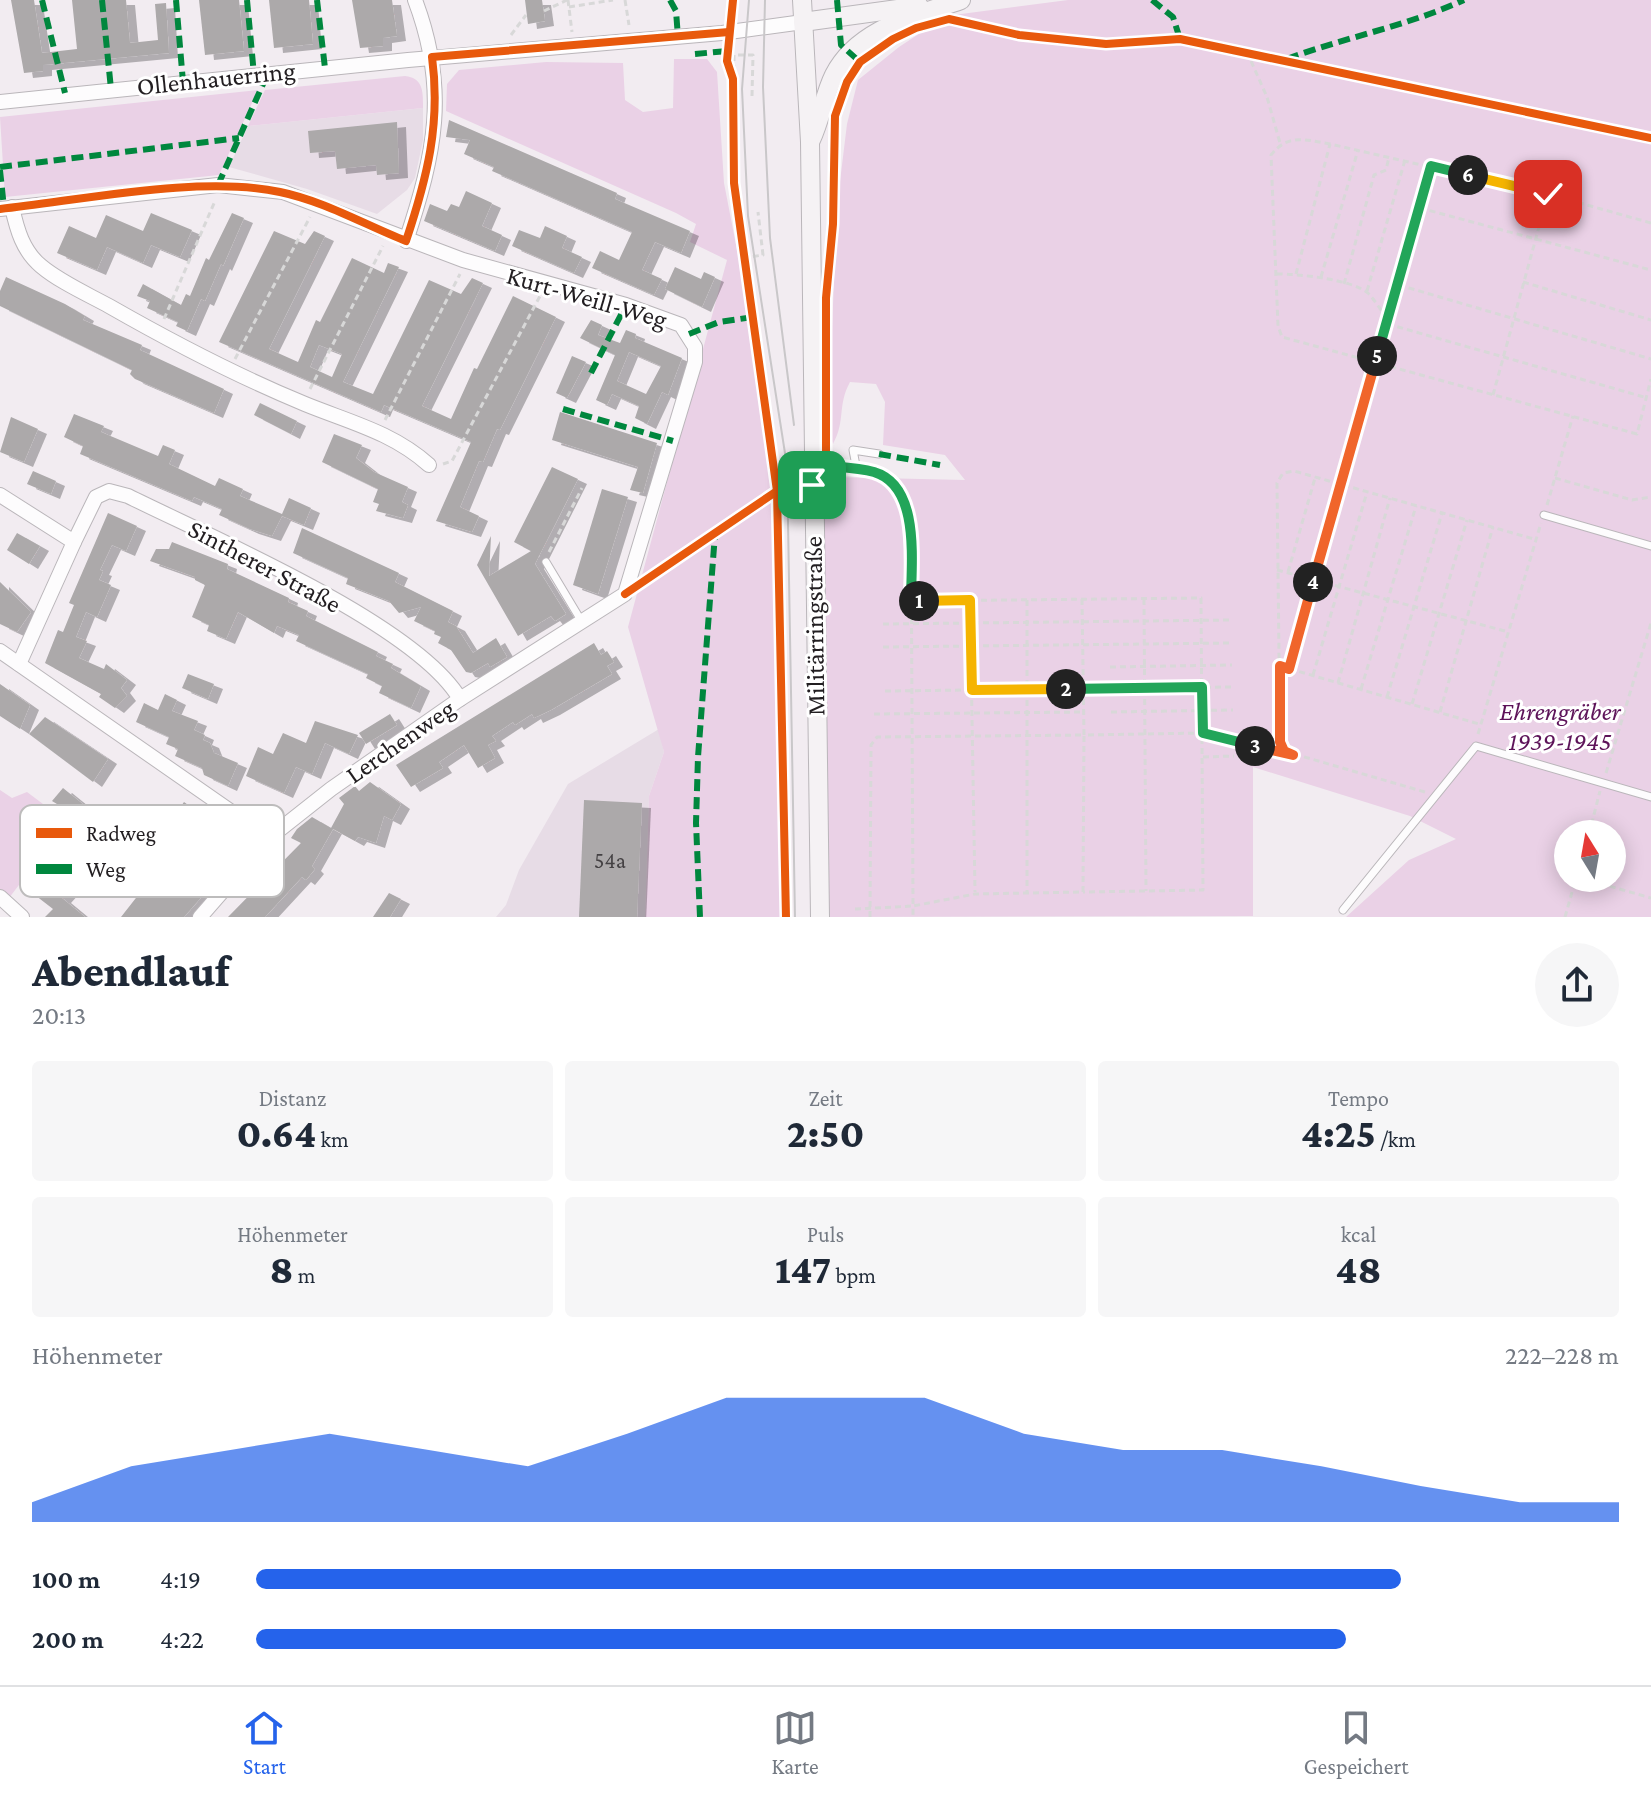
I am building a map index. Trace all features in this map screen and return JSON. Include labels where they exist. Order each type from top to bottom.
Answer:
[{"type":"main road","name":"Militärringstraße","points":[[802,0],[810,142],[820,917]]},
{"type":"main road","points":[[803,22],[960,0]]},
{"type":"main road","points":[[810,142],[834,74],[850,53],[891,25],[960,0]]},
{"type":"street","points":[[406,241],[435,142],[437,101],[432,57],[415,0]]},
{"type":"street","name":"Ollenhauerring","points":[[0,102],[803,22]]},
{"type":"street","name":"Kurt-Weill-Weg","points":[[6,208],[240,185],[283,192],[406,241],[681,325],[689,334],[695,362],[625,594]]},
{"type":"street","points":[[6,208],[25,248],[41,266],[158,334],[230,369],[304,404],[381,431],[411,448],[429,465]]},
{"type":"street","name":"Sintherer Straße","points":[[19,664],[96,497],[109,491],[128,496],[303,583],[379,628],[444,676],[460,699]]},
{"type":"street","points":[[0,495],[74,542]]},
{"type":"street","name":"Lerchenweg","points":[[284,826],[331,789],[460,699],[583,624],[625,594]]},
{"type":"street","points":[[0,651],[222,805]]},
{"type":"street","points":[[0,897],[22,917]]},
{"type":"street","name":"Lerchenweg","points":[[200,917],[217,897]]},
{"type":"lane","points":[[812,464],[857,471],[853,450],[879,454]]},
{"type":"lane","points":[[1544,515],[1651,546]]},
{"type":"lane","points":[[546,562],[583,624]]},
{"type":"lane","points":[[1343,910],[1476,746],[1651,797]]},
{"type":"path","points":[[544,11],[567,0],[574,46]]},
{"type":"path","points":[[569,7],[613,0]]},
{"type":"path","points":[[625,0],[632,41]]},
{"type":"path","points":[[509,51],[509,38],[526,15]]},
{"type":"path","points":[[1247,52],[1267,97],[1280,143]]},
{"type":"path","points":[[730,69],[734,66],[734,55],[753,55],[752,96]]},
{"type":"path","points":[[1651,223],[1548,194],[1297,138],[1280,143],[1271,155],[1278,326],[1282,337],[1637,434],[1651,379]]},
{"type":"path","points":[[1296,274],[1330,144]]},
{"type":"path","points":[[1320,279],[1358,150]]},
{"type":"path","points":[[1344,284],[1374,175],[1386,170],[1389,157]]},
{"type":"path","points":[[1367,292],[1405,160]]},
{"type":"path","points":[[1289,669],[1431,166]]},
{"type":"path","points":[[1493,395],[1548,194]]},
{"type":"path","points":[[158,334],[215,202]]},
{"type":"path","points":[[1420,208],[1651,270]]},
{"type":"path","points":[[743,258],[763,255],[758,212]]},
{"type":"path","points":[[230,369],[310,218]]},
{"type":"path","points":[[304,404],[380,254]]},
{"type":"path","points":[[1277,274],[1296,274],[1367,292],[1391,325],[1646,397]]},
{"type":"path","points":[[381,431],[459,277]]},
{"type":"path","points":[[1523,282],[1651,320]]},
{"type":"path","points":[[1399,285],[1651,359]]},
{"type":"path","points":[[429,465],[452,461],[536,306]]},
{"type":"path","points":[[1476,746],[1479,724],[1573,416]]},
{"type":"path","points":[[857,471],[875,472],[896,488],[911,517],[913,917]]},
{"type":"path","points":[[1293,755],[1284,751],[1280,742],[1277,483],[1283,473],[1294,471],[1534,539]]},
{"type":"path","points":[[1288,572],[1315,478]]},
{"type":"path","points":[[1555,478],[1632,500],[1651,497]]},
{"type":"path","points":[[546,562],[582,488]]},
{"type":"path","points":[[1313,675],[1367,492]]},
{"type":"path","points":[[1338,683],[1390,498]]},
{"type":"path","points":[[1361,689],[1416,506]]},
{"type":"path","points":[[1387,697],[1442,513]]},
{"type":"path","points":[[1412,704],[1467,520]]},
{"type":"path","points":[[1440,713],[1493,527]]},
{"type":"path","points":[[1277,570],[1507,631]]},
{"type":"path","points":[[855,909],[913,906],[975,894],[1203,890],[1201,598],[911,601]]},
{"type":"path","points":[[1082,599],[1083,892]]},
{"type":"path","points":[[1144,599],[1146,891]]},
{"type":"path","points":[[970,600],[975,894]]},
{"type":"path","points":[[1027,600],[1027,892]]},
{"type":"path","points":[[883,624],[1233,620]]},
{"type":"path","points":[[1593,820],[1651,623]]},
{"type":"path","points":[[883,647],[1232,643]]},
{"type":"path","points":[[1110,667],[1232,665]]},
{"type":"path","points":[[1280,666],[1479,724]]},
{"type":"path","points":[[885,691],[1231,687]]},
{"type":"path","points":[[1111,712],[1233,710]]},
{"type":"path","points":[[874,714],[1084,712]]},
{"type":"path","points":[[870,917],[871,745],[877,737],[1203,733],[1435,795]]},
{"type":"path","points":[[1203,757],[1234,756]]},
{"type":"path","points":[[1626,891],[1651,898]]},
{"type":"path","points":[[1565,917],[1573,892]]},
{"type":"shaded area","points":[[423,108],[423,140],[415,178],[407,190],[377,214],[307,189],[229,167],[248,126]]},
{"type":"shaded area","points":[[659,729],[664,752],[649,796],[645,917],[496,917],[506,905],[519,870],[568,784]]},
{"type":"green space","name":"Ehrengräber 1939-1945","points":[[1068,0],[1651,0],[1651,917],[1346,917],[1409,860],[1456,839],[1410,816],[1253,767],[1253,916],[826,917],[821,481],[833,477],[965,480],[945,455],[883,445],[885,402],[876,384],[850,382],[833,444],[828,428],[837,206],[847,124],[858,80],[899,47],[946,16]]},
{"type":"green space","points":[[674,59],[707,59],[717,72],[724,183],[762,379],[774,489],[782,917],[645,917],[649,796],[664,752],[628,627],[727,260],[690,242],[696,224],[676,213],[446,111],[447,84],[459,70],[546,62],[623,63],[625,100],[643,112],[673,108]]},
{"type":"green space","points":[[405,76],[419,83],[423,108],[248,126],[265,90]]},
{"type":"green space","points":[[258,90],[219,175],[5,197],[0,117]]},
{"type":"green space","points":[[0,790],[12,798],[27,792],[44,805],[20,805],[20,884],[9,898],[0,890]]},
{"type":"building","points":[[11,0],[34,0],[42,53],[77,49],[72,0],[126,0],[130,43],[158,40],[155,4],[166,3],[169,53],[43,65],[43,71],[24,73]]},
{"type":"building","points":[[199,0],[239,0],[244,51],[205,55]]},
{"type":"building","points":[[269,0],[309,0],[313,44],[274,48]]},
{"type":"building","points":[[352,0],[392,0],[397,36],[383,38],[383,46],[360,48]]},
{"type":"building","points":[[525,0],[542,0],[545,21],[528,24]]},
{"type":"building","points":[[449,120],[617,193],[615,199],[690,231],[681,253],[655,242],[642,270],[662,279],[654,295],[592,268],[600,251],[619,260],[632,232],[492,171],[494,167],[464,154],[470,140],[446,137]]},
{"type":"building","points":[[397,122],[399,173],[377,175],[376,165],[337,169],[335,151],[310,153],[308,131]]},
{"type":"building","points":[[466,191],[492,203],[482,226],[502,235],[495,251],[424,221],[430,204],[447,211],[451,204],[459,207]]},
{"type":"building","points":[[151,213],[192,230],[180,257],[151,245],[143,263],[107,247],[97,270],[57,253],[69,226],[96,238],[106,215],[143,231]]},
{"type":"building","points":[[232,213],[244,218],[223,266],[221,264],[205,301],[201,299],[187,331],[176,326],[178,322],[147,308],[150,301],[137,296],[143,284],[181,305],[186,294],[190,296],[206,258],[209,260]]},
{"type":"building","points":[[545,226],[567,236],[562,248],[582,257],[574,273],[512,246],[519,230],[540,238]]},
{"type":"building","points":[[274,231],[305,244],[314,231],[325,236],[269,349],[298,362],[316,320],[320,322],[352,258],[384,273],[388,263],[399,267],[343,382],[373,394],[429,280],[461,294],[472,278],[483,283],[422,406],[451,419],[474,368],[477,369],[513,296],[556,317],[483,462],[479,461],[460,507],[479,516],[472,532],[436,521],[471,442],[384,405],[381,412],[219,342]],"holes":[[[319,345],[342,354],[332,377],[310,367]]]},
{"type":"building","points":[[675,267],[701,279],[704,272],[715,277],[702,307],[665,289]]},
{"type":"building","points":[[6,277],[65,304],[85,316],[83,320],[142,345],[140,350],[224,389],[214,413],[135,379],[130,374],[132,370],[0,306],[0,291]]},
{"type":"building","points":[[591,320],[602,325],[598,335],[620,343],[626,330],[636,334],[635,338],[682,358],[668,395],[662,392],[647,424],[635,418],[639,406],[612,394],[607,405],[596,400],[615,355],[580,338]],"holes":[[[629,352],[661,366],[646,394],[617,381]]]},
{"type":"building","points":[[572,356],[586,362],[567,398],[556,393]]},
{"type":"building","points":[[260,403],[297,421],[291,434],[254,415]]},
{"type":"building","points":[[560,412],[657,443],[643,493],[630,490],[638,467],[552,440]]},
{"type":"building","points":[[74,414],[104,426],[101,432],[158,456],[163,445],[175,450],[169,464],[215,486],[219,478],[243,489],[240,496],[282,514],[289,498],[311,508],[304,525],[282,516],[272,536],[219,515],[222,509],[194,497],[192,501],[80,454],[83,446],[64,437]]},
{"type":"building","points":[[11,417],[38,429],[24,462],[0,452]]},
{"type":"building","points":[[334,434],[362,445],[356,458],[374,472],[408,487],[402,502],[408,505],[403,518],[376,511],[379,504],[373,502],[378,489],[322,462]]},
{"type":"building","points":[[552,467],[578,479],[535,564],[566,614],[555,621],[551,616],[518,636],[477,565],[491,536],[489,576],[531,551],[514,542]]},
{"type":"building","points":[[33,471],[56,481],[51,494],[27,484]]},
{"type":"building","points":[[602,489],[628,497],[598,594],[573,585]]},
{"type":"building","points":[[108,513],[137,526],[126,551],[112,545],[100,570],[103,571],[99,580],[111,585],[97,617],[86,612],[76,637],[87,641],[79,658],[104,669],[106,664],[127,680],[121,688],[127,696],[115,708],[99,697],[101,694],[45,663],[58,630],[63,632],[74,605],[69,603]]},
{"type":"building","points":[[302,528],[399,573],[395,582],[453,611],[448,622],[456,626],[473,653],[496,638],[507,657],[490,667],[488,663],[471,673],[466,672],[451,650],[438,643],[441,637],[434,634],[435,631],[414,621],[421,607],[399,613],[389,601],[346,584],[348,578],[293,553]]},
{"type":"building","points":[[17,533],[40,546],[29,564],[7,550]]},
{"type":"building","points":[[172,542],[228,564],[227,569],[289,598],[288,602],[308,611],[306,616],[378,652],[376,656],[393,664],[391,668],[421,686],[411,708],[379,693],[382,686],[366,678],[368,674],[296,641],[299,635],[277,626],[274,633],[238,612],[226,639],[207,631],[209,625],[192,617],[205,585],[195,577],[150,561],[156,549],[169,549]]},
{"type":"building","points":[[0,582],[31,612],[17,632],[0,624]]},
{"type":"building","points":[[594,643],[601,655],[607,651],[614,662],[607,666],[612,674],[551,710],[534,718],[532,714],[515,725],[513,722],[492,736],[496,741],[488,745],[495,758],[478,768],[464,745],[439,762],[443,768],[411,787],[396,765]]},
{"type":"building","points":[[188,674],[214,684],[208,699],[182,688]]},
{"type":"building","points":[[0,684],[30,705],[20,729],[0,716]]},
{"type":"building","points":[[165,694],[177,700],[172,711],[198,721],[194,730],[205,735],[203,740],[210,743],[214,753],[238,763],[228,786],[204,775],[202,768],[175,756],[178,749],[166,744],[169,737],[136,722],[144,703],[158,710]]},
{"type":"building","points":[[390,714],[397,725],[366,744],[359,733]]},
{"type":"building","points":[[45,717],[108,759],[93,782],[29,734]]},
{"type":"building","points":[[315,721],[358,735],[349,754],[325,743],[312,774],[296,767],[284,793],[246,776],[258,747],[273,754],[283,733],[306,743]]},
{"type":"building","points":[[370,782],[401,804],[392,820],[384,816],[376,843],[358,837],[355,841],[333,829],[312,866],[315,869],[306,880],[302,877],[284,896],[284,860],[301,843],[291,838],[297,829],[312,817],[331,828],[344,804],[339,798],[355,786],[359,791]]},
{"type":"building","points":[[63,788],[84,805],[59,805],[52,801]]},
{"type":"building","points":[[584,800],[642,803],[637,917],[579,917]]},
{"type":"building","points":[[389,893],[401,899],[390,917],[373,917]]},
{"type":"building","points":[[37,897],[63,897],[85,917],[45,917],[53,909]]},
{"type":"building","points":[[137,897],[202,897],[184,917],[121,917]]},
{"type":"building","points":[[248,897],[284,897],[265,917],[228,917]]},
{"type":"tram line","points":[[749,0],[742,89],[748,216],[787,466],[795,917]]},
{"type":"tram line","points":[[765,0],[763,87],[770,238],[794,425]]},
{"type":"marked path","points":[[42,0],[65,93]]},
{"type":"marked path","points":[[102,0],[111,89]]},
{"type":"marked path","points":[[176,0],[183,82]]},
{"type":"marked path","points":[[247,0],[254,75]]},
{"type":"marked path","points":[[317,0],[325,68]]},
{"type":"marked path","points":[[670,0],[676,11],[678,37]]},
{"type":"marked path","points":[[837,0],[841,45],[860,62]]},
{"type":"marked path","points":[[1152,0],[1173,17],[1180,39]]},
{"type":"marked path","points":[[1287,59],[1421,17],[1464,0]]},
{"type":"marked path","points":[[695,54],[727,51]]},
{"type":"marked path","points":[[218,185],[268,73]]},
{"type":"marked path","points":[[0,167],[239,138]]},
{"type":"marked path","points":[[0,170],[4,208]]},
{"type":"marked path","points":[[591,373],[626,305]]},
{"type":"marked path","points":[[689,334],[719,322],[753,317]]},
{"type":"marked path","points":[[563,409],[673,441]]},
{"type":"marked path","points":[[879,454],[940,465]]},
{"type":"marked path","points":[[700,917],[696,823],[698,757],[715,534]]},
{"type":"cycle path","points":[[733,0],[727,61],[733,79],[734,183],[777,491],[786,917]]},
{"type":"cycle path","points":[[826,466],[826,298],[833,224],[835,116],[847,82],[860,62],[893,39],[916,28],[949,19],[1019,35],[1106,44],[1180,39],[1651,138]]},
{"type":"cycle path","points":[[0,209],[179,188],[249,187],[312,201],[406,241],[430,150],[435,105],[432,57],[729,32]]},
{"type":"cycle path","points":[[625,594],[777,491]]},
{"type":"route","points":[[812,485],[812,464],[875,472],[896,488],[911,517],[911,601],[970,600],[972,690],[1202,687],[1203,733],[1293,755],[1284,751],[1280,742],[1280,666],[1289,669],[1431,166],[1548,194]]}]
